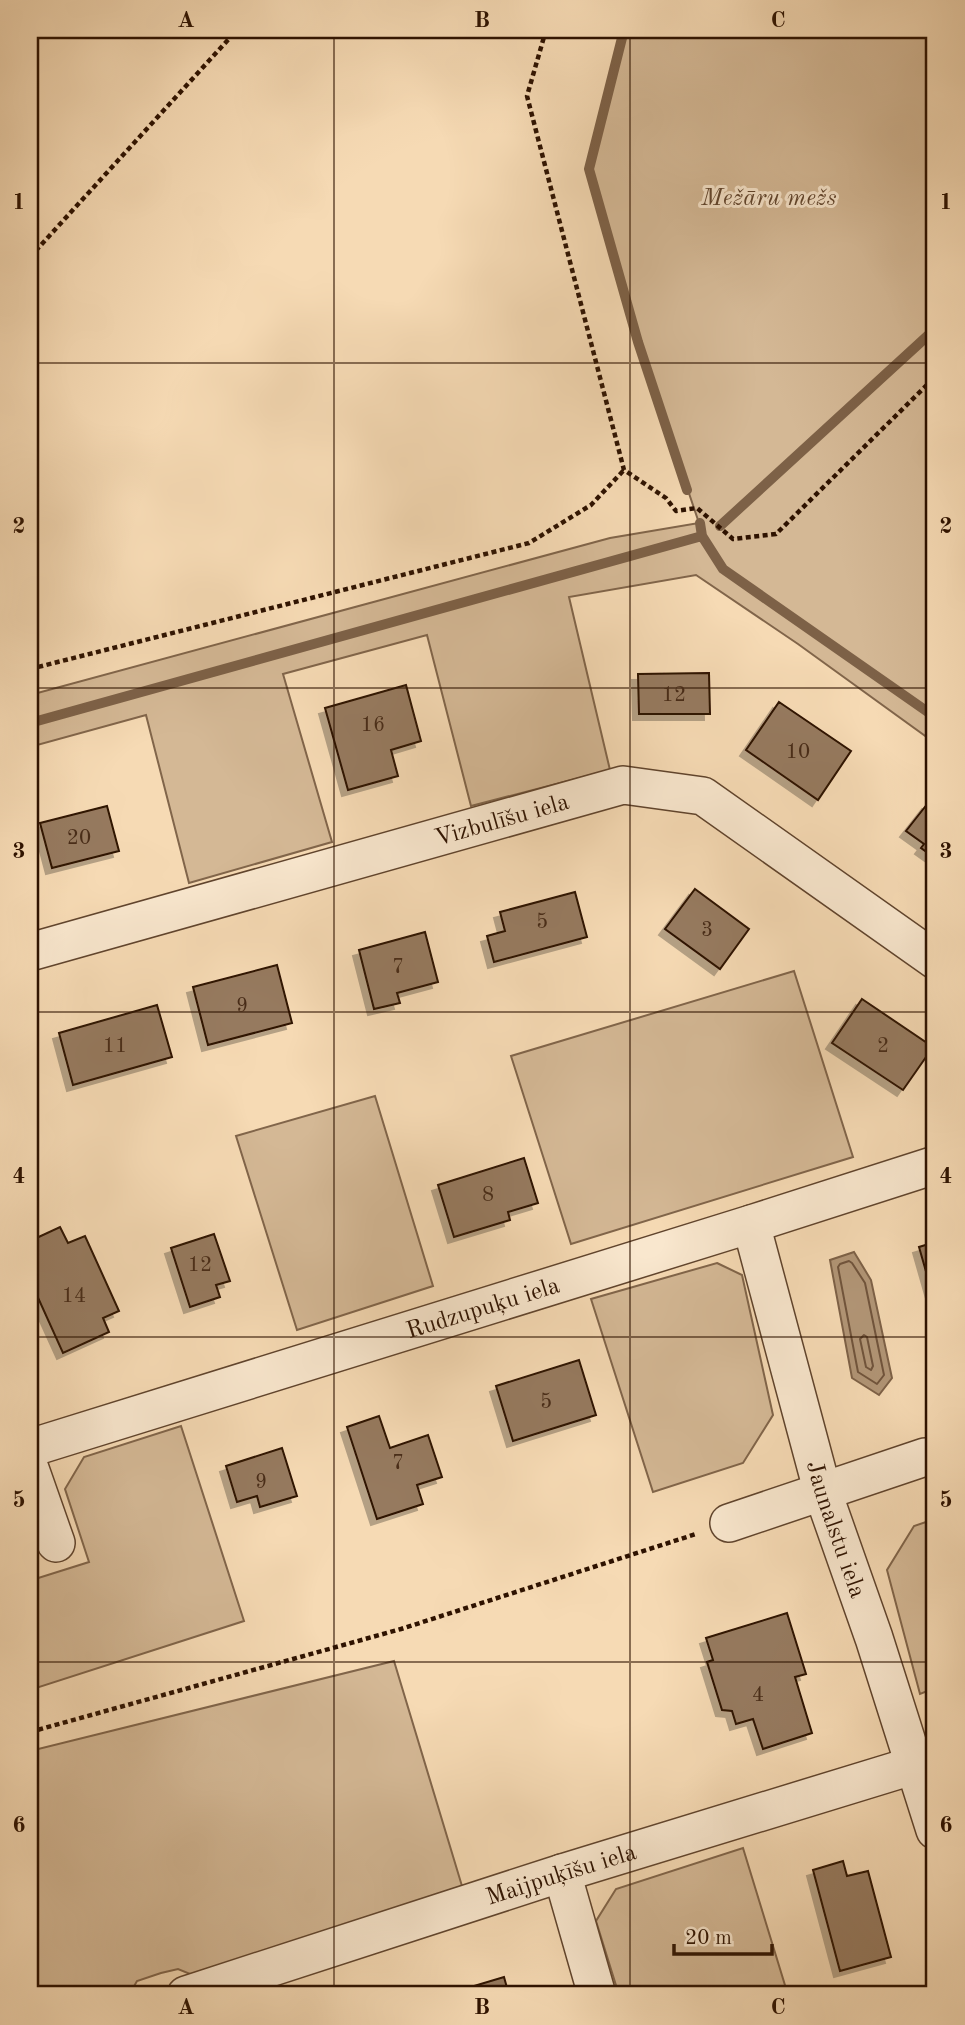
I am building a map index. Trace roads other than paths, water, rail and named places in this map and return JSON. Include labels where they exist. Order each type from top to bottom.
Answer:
[{"type":"street","name":"Vizbulīšu iela","points":[[30,952],[623,785],[703,796],[935,960]]},
{"type":"street","name":"Rudzupuķu iela","points":[[30,1448],[935,1165]]},
{"type":"street","name":"Jaunalstu iela","points":[[751,1224],[823,1493],[874,1637],[925,1761],[935,1829]]},
{"type":"street","points":[[729,1523],[925,1457]]},
{"type":"street","points":[[30,1469],[56,1543]]},
{"type":"street","name":"Maijpuķīšu iela","points":[[186,1995],[562,1873],[925,1761]]},
{"type":"street","points":[[562,1873],[597,1995]]},
{"type":"water","points":[[854,1252],[871,1280],[892,1378],[879,1395],[852,1378],[830,1260]]},
{"type":"waterway","points":[[624,30],[589,169],[638,342],[687,490]]},
{"type":"waterway","points":[[720,526],[935,329]]},
{"type":"waterway","points":[[700,523],[702,536],[723,569],[935,717]]},
{"type":"waterway","points":[[30,723],[702,536]]},
{"type":"park label","name":"Mežāru mežs","points":[[769,197]]}]
